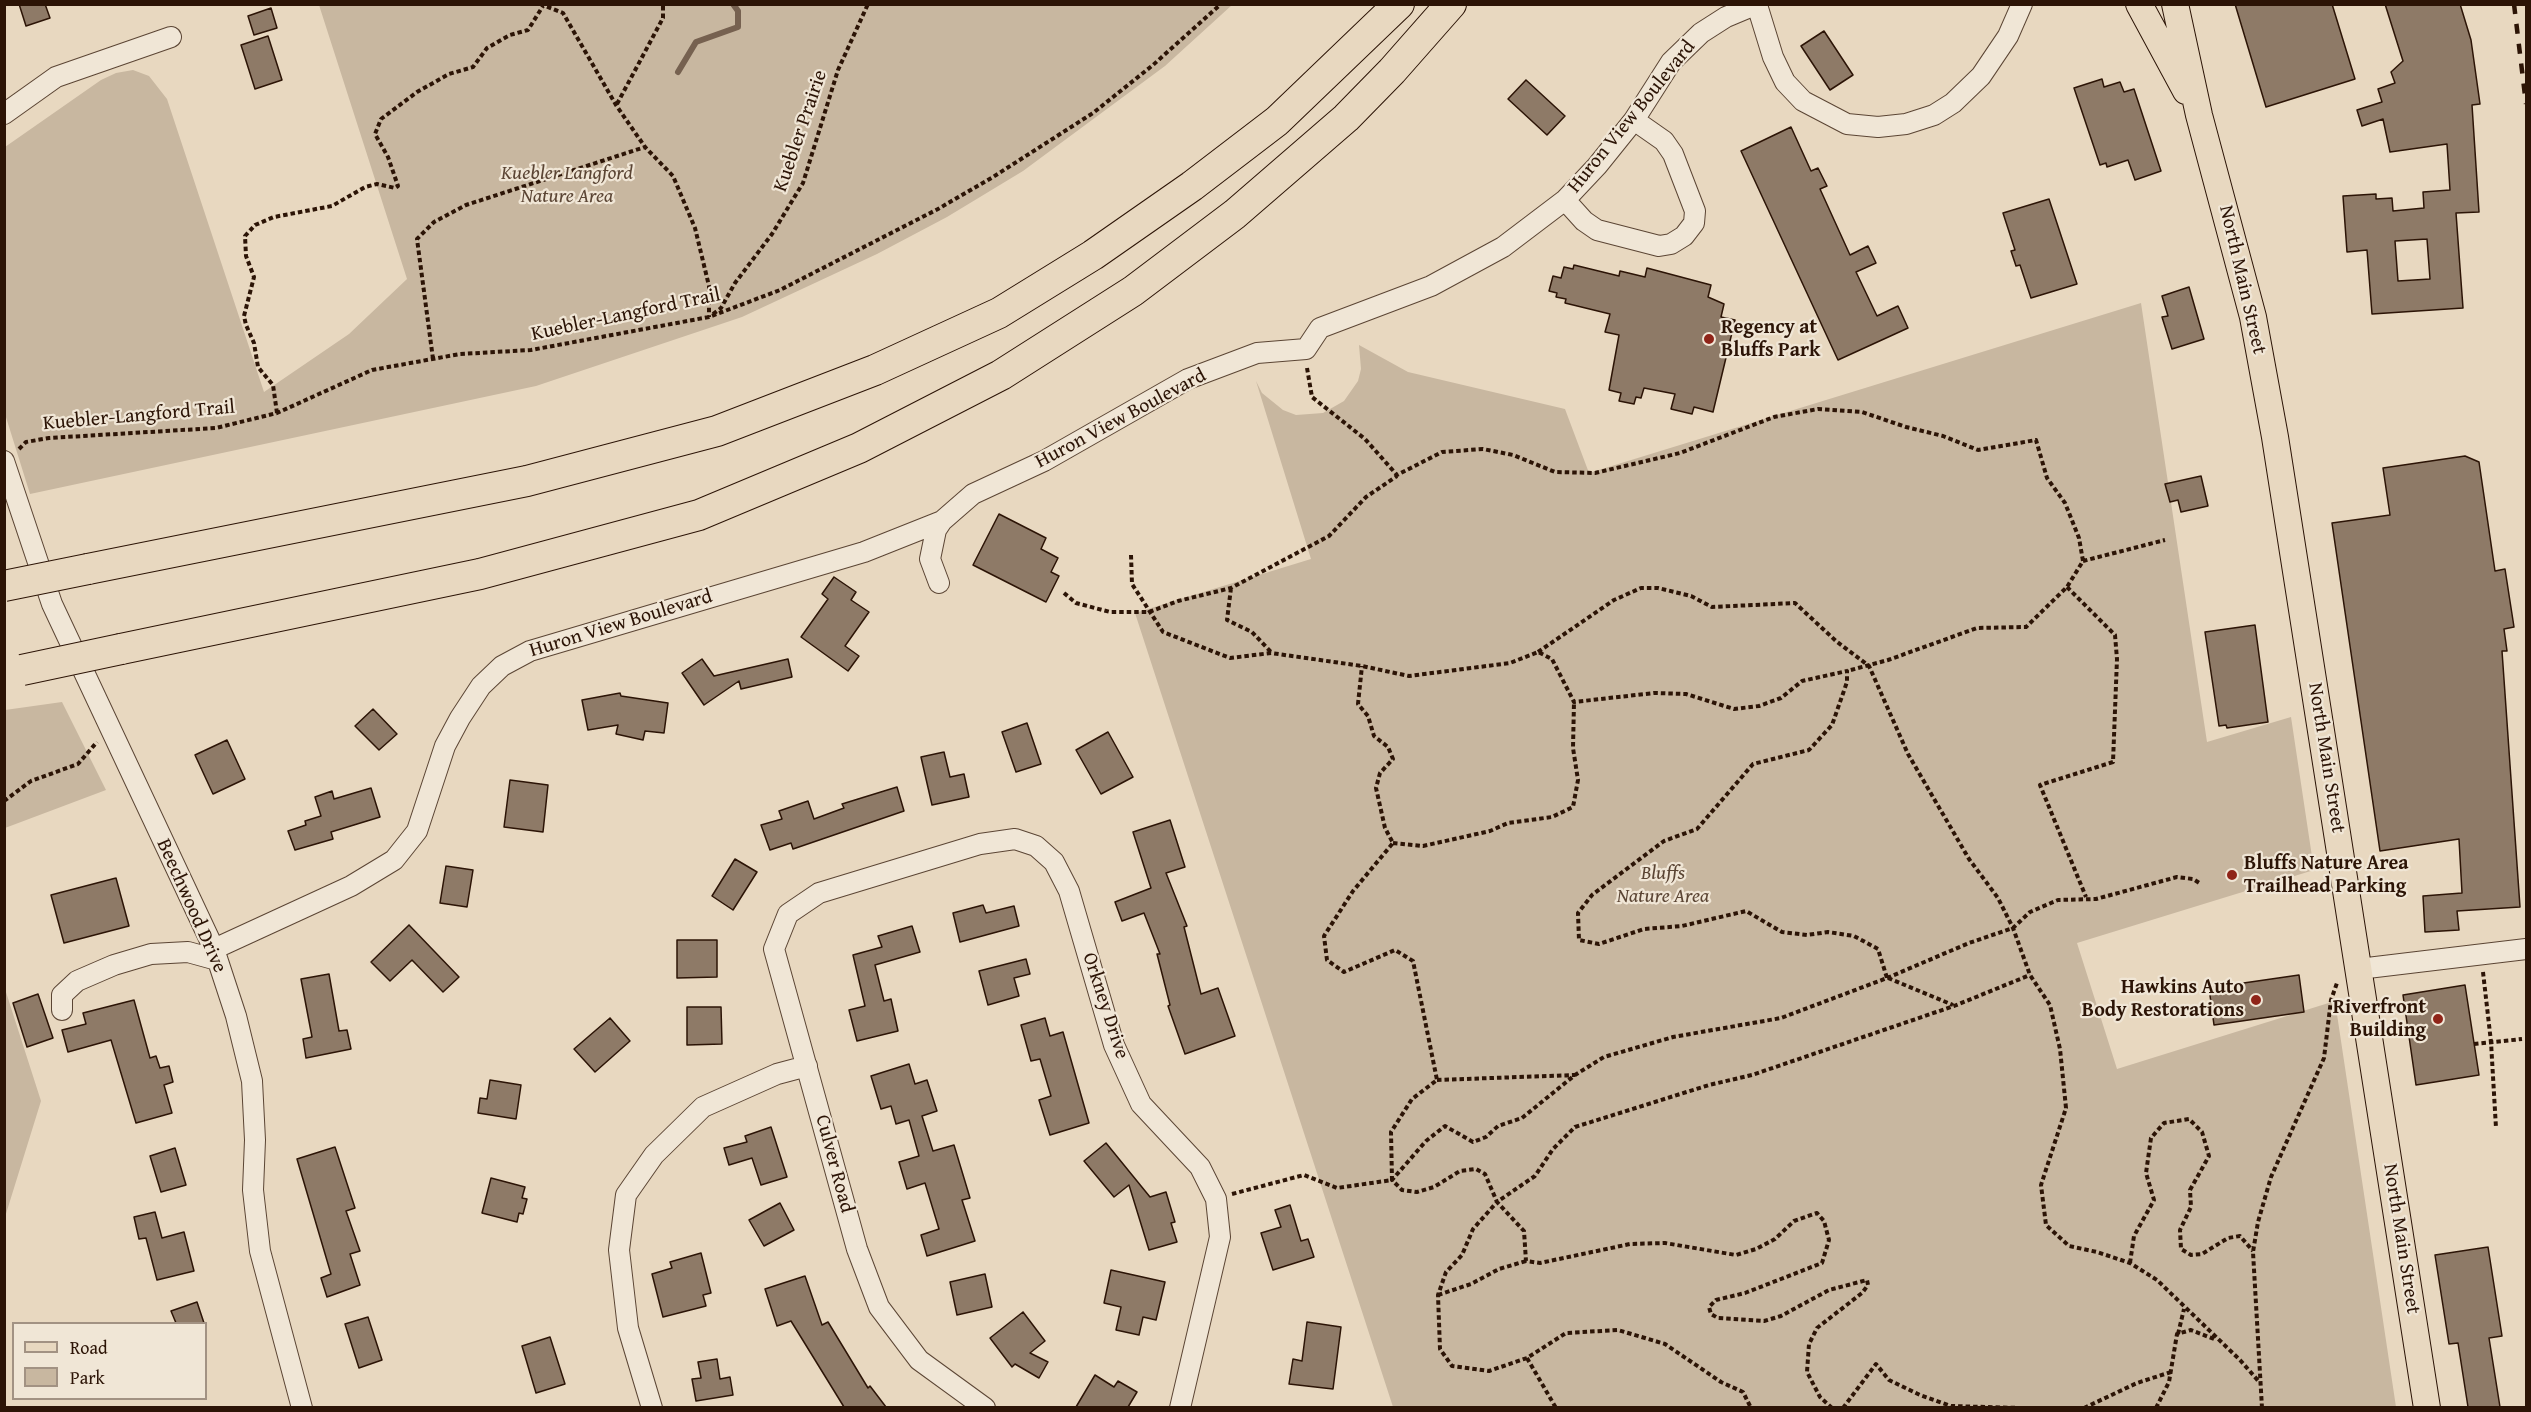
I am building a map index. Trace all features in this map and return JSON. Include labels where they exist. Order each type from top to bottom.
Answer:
[{"type":"highway","points":[[4,586],[527,481],[717,431],[875,370],[999,313],[1111,243],[1192,186],[1277,121],[1330,73],[1399,4]]},
{"type":"highway","points":[[13,672],[480,574],[699,514],[859,448],[1001,375],[1133,291],[1235,214],[1346,117],[1392,71],[1450,4]]},
{"type":"main road","name":"North Main Street","points":[[2139,4],[2199,115]]},
{"type":"main road","name":"North Main Street","points":[[2175,4],[2199,115],[2228,216],[2255,328],[2277,449],[2427,1407]]},
{"type":"street","points":[[1757,4],[1773,57],[1785,82],[1803,101],[1847,124],[1878,127],[1906,124],[1934,115],[1953,103],[1982,76],[2013,26],[2022,4]]},
{"type":"street","name":"Huron View Boulevard","points":[[216,955],[351,886],[394,860],[417,831],[445,746],[460,718],[480,686],[502,666],[530,651],[864,552],[942,521],[973,494],[1044,461],[1188,379],[1257,353],[1306,349],[1320,328],[1431,286],[1471,266],[1503,247],[1565,200],[1634,120],[1671,62],[1701,33],[1726,16],[1757,4]]},
{"type":"street","points":[[4,114],[56,77],[171,37]]},
{"type":"street","points":[[1565,200],[1584,221],[1596,230],[1659,246],[1684,236],[1694,223],[1695,211],[1673,154],[1664,141],[1634,120]]},
{"type":"street","name":"Beechwood Drive","points":[[4,461],[52,604],[216,955],[236,1016],[252,1081],[255,1140],[253,1190],[260,1251],[302,1407]]},
{"type":"street","name":"Huron View Boulevard","points":[[939,583],[930,559],[931,547],[942,521]]},
{"type":"street","name":"Orkney Drive","points":[[819,893],[980,844],[1015,839],[1036,846],[1054,862],[1069,891],[1114,1045],[1141,1104],[1200,1167],[1216,1199],[1220,1237],[1180,1407]]},
{"type":"street","name":"Culver Road","points":[[819,893],[788,914],[774,949],[857,1249],[879,1308],[919,1360],[985,1407]]},
{"type":"street","points":[[2360,969],[2526,949]]},
{"type":"street","points":[[62,1010],[62,995],[77,981],[114,965],[151,954],[188,952],[216,955]]},
{"type":"street","points":[[652,1407],[628,1328],[619,1250],[626,1195],[654,1155],[703,1107],[777,1074],[807,1066]]},
{"type":"path","points":[[616,105],[663,18],[663,4]]},
{"type":"path","name":"Kuebler Prairie","points":[[709,317],[721,308],[735,283],[790,208],[803,183],[838,70],[868,4]]},
{"type":"path","name":"Kuebler-Langford Trail","points":[[4,461],[26,442],[37,440],[216,428],[277,413],[372,370],[460,354],[531,351],[709,317],[780,290],[938,209],[993,177],[1093,113],[1221,4]]},
{"type":"path","points":[[277,413],[273,386],[258,367],[254,343],[244,316],[254,276],[246,256],[245,236],[255,225],[274,217],[332,207],[365,187],[377,184],[395,188],[398,186],[388,157],[375,134],[381,119],[425,87],[449,74],[473,67],[487,48],[510,35],[528,30],[542,5],[563,14],[616,105],[645,147],[673,176],[695,228],[709,286],[709,317]]},
{"type":"path","points":[[433,359],[417,239],[428,228],[466,205],[645,147]]},
{"type":"path","points":[[1306,349],[1307,373],[1312,397],[1365,440],[1397,476]]},
{"type":"path","points":[[1064,593],[1076,603],[1110,612],[1149,612],[1178,601],[1231,588],[1329,536],[1366,497],[1397,476],[1442,452],[1483,449],[1513,455],[1555,472],[1594,473],[1680,453],[1774,417],[1818,409],[1862,412],[1906,427],[1943,436],[1978,450],[2036,440],[2047,478],[2065,503],[2079,538],[2084,561]]},
{"type":"path","points":[[1574,702],[1654,693],[1686,694],[1734,709],[1751,707],[1781,698],[1802,681],[1869,666],[1977,628],[2026,627],[2067,587],[2084,561],[2165,540]]},
{"type":"path","points":[[1131,555],[1132,584],[1163,632],[1230,658],[1271,653],[1362,666],[1409,676],[1510,663],[1538,652],[1614,600],[1641,588],[1658,588],[1691,596],[1712,607],[1795,603],[1836,641],[1869,666],[1908,754],[1969,859],[1998,898],[2013,928],[2030,975],[2050,1005],[2060,1049],[2066,1108],[2041,1185],[2046,1225],[2069,1246],[2130,1263],[2157,1280],[2240,1360],[2261,1384]]},
{"type":"path","points":[[2067,587],[2115,635],[2118,659],[2113,762],[2040,785],[2086,897]]},
{"type":"path","points":[[1231,588],[1227,620],[1252,632],[1271,653]]},
{"type":"path","points":[[1393,843],[1423,846],[1490,831],[1508,824],[1552,817],[1573,807],[1578,780],[1573,748],[1574,702],[1552,659],[1538,652]]},
{"type":"path","points":[[1362,666],[1358,704],[1368,716],[1374,736],[1388,747],[1393,759],[1380,773],[1376,788],[1385,828],[1393,843]]},
{"type":"path","points":[[1847,671],[1847,682],[1833,725],[1809,750],[1753,764],[1696,829],[1664,841],[1592,895],[1578,913],[1579,940],[1599,944],[1644,929],[1682,926],[1746,911],[1782,932],[1807,935],[1828,932],[1854,936],[1878,949],[1887,978]]},
{"type":"path","points":[[4,801],[31,782],[78,764],[94,748],[100,735],[110,731]]},
{"type":"path","points":[[1393,843],[1353,891],[1324,936],[1327,960],[1344,972],[1395,951],[1413,961],[1437,1080]]},
{"type":"path","points":[[1216,1199],[1305,1174],[1337,1188],[1392,1180],[1426,1141],[1445,1126],[1473,1142],[1486,1137],[1498,1125],[1522,1118],[1575,1075],[1604,1057],[1673,1037],[1781,1018],[1887,978],[1969,943],[2013,928],[2030,912],[2058,900],[2086,897],[2096,899],[2177,877],[2193,879],[2201,884]]},
{"type":"path","points":[[2482,965],[2491,1042],[2496,1128]]},
{"type":"path","points":[[2262,1407],[2253,1252],[2258,1222],[2271,1177],[2324,1058],[2331,1000],[2341,973],[2360,969]]},
{"type":"path","points":[[1751,1407],[1743,1392],[1721,1382],[1665,1344],[1618,1330],[1566,1333],[1527,1358],[1489,1371],[1452,1366],[1440,1349],[1438,1294],[1446,1272],[1462,1255],[1473,1229],[1497,1202],[1535,1176],[1553,1149],[1575,1127],[1709,1085],[1752,1075],[1954,1006],[2030,975]]},
{"type":"path","points":[[1887,978],[1954,1006]]},
{"type":"path","points":[[2474,1044],[2522,1039]]},
{"type":"path","points":[[1526,1261],[1524,1231],[1497,1202],[1485,1174],[1476,1169],[1460,1171],[1434,1187],[1417,1192],[1402,1190],[1392,1180],[1391,1132],[1412,1099],[1437,1080],[1575,1075]]},
{"type":"path","points":[[2130,1263],[2134,1236],[2154,1200],[2146,1173],[2151,1138],[2164,1123],[2189,1119],[2202,1132],[2209,1156],[2190,1190],[2191,1207],[2180,1230],[2181,1249],[2191,1255],[2202,1254],[2228,1238],[2240,1236],[2253,1252]]},
{"type":"path","points":[[1438,1294],[1472,1284],[1499,1269],[1526,1261],[1540,1263],[1630,1244],[1665,1243],[1736,1255],[1756,1249],[1775,1239],[1794,1221],[1817,1213],[1824,1221],[1829,1240],[1822,1263],[1745,1293],[1716,1300],[1709,1307],[1711,1314],[1718,1318],[1764,1321],[1781,1316],[1829,1290],[1867,1280],[1868,1285],[1862,1293],[1817,1328],[1809,1344],[1807,1372],[1820,1397],[1832,1407]]},
{"type":"path","points":[[2156,1407],[2171,1372],[2184,1308]]},
{"type":"path","points":[[2177,1334],[2191,1330],[2218,1340]]},
{"type":"path","points":[[1527,1358],[1556,1407]]},
{"type":"path","points":[[1843,1407],[1876,1364],[1889,1380],[1920,1395],[1951,1406],[2020,1407]]},
{"type":"path","points":[[2084,1407],[2137,1383],[2171,1372]]},
{"type":"green space","name":"Kuebler Langford Nature Area","points":[[319,4],[1232,5],[1165,66],[1023,171],[947,217],[877,254],[742,317],[536,386],[30,494],[5,414],[5,147],[101,80],[116,73],[133,70],[149,76],[167,99],[264,392],[349,334],[407,279]]},
{"type":"green space","name":"Bluffs Nature Area","points":[[2141,303],[2207,742],[2291,717],[2314,870],[2077,943],[2117,1069],[2335,1001],[2396,1407],[1393,1407],[1135,613],[1311,559],[1256,381],[1262,393],[1283,410],[1296,415],[1323,413],[1344,401],[1358,381],[1361,369],[1359,345],[1408,372],[1565,409],[1589,473]]},
{"type":"green space","points":[[62,702],[106,790],[5,828],[5,710]]},
{"type":"green space","points":[[4,989],[41,1101],[5,1217]]},
{"type":"building","points":[[19,4],[45,4],[50,18],[26,26]]},
{"type":"building","points":[[2235,4],[2332,4],[2355,79],[2266,107]]},
{"type":"building","points":[[2385,4],[2460,4],[2471,40],[2480,104],[2472,105],[2479,212],[2456,213],[2463,308],[2372,314],[2367,250],[2347,252],[2343,196],[2376,194],[2376,199],[2392,198],[2393,211],[2424,208],[2423,192],[2450,190],[2447,144],[2390,152],[2383,119],[2362,126],[2357,110],[2382,102],[2378,89],[2395,83],[2391,72],[2403,61]],"holes":[[[2427,239],[2430,279],[2398,281],[2395,241]]]},
{"type":"building","points":[[271,8],[277,28],[254,35],[248,16]]},
{"type":"building","points":[[1824,31],[1853,75],[1830,90],[1801,46]]},
{"type":"building","points":[[268,36],[282,80],[255,89],[241,45]]},
{"type":"building","points":[[2102,79],[2104,87],[2120,82],[2124,92],[2134,89],[2161,171],[2135,180],[2128,160],[2107,167],[2106,163],[2100,165],[2074,88]]},
{"type":"building","points":[[1526,80],[1565,116],[1547,135],[1508,99]]},
{"type":"building","points":[[1791,127],[1811,171],[1818,168],[1827,186],[1820,189],[1850,255],[1868,246],[1876,263],[1856,272],[1877,316],[1898,306],[1908,328],[1838,360],[1741,151]]},
{"type":"building","points":[[2049,199],[2077,284],[2031,298],[2020,265],[2016,266],[2011,251],[2015,250],[2003,213]]},
{"type":"building","name":"Regency at Bluffs Park","points":[[1574,265],[1619,276],[1620,271],[1645,277],[1647,268],[1711,285],[1708,297],[1724,304],[1721,317],[1735,320],[1713,412],[1694,407],[1692,414],[1671,409],[1675,394],[1644,388],[1641,398],[1636,397],[1634,404],[1619,401],[1621,393],[1609,390],[1619,335],[1605,332],[1610,314],[1565,303],[1566,299],[1556,297],[1557,293],[1549,291],[1553,276],[1561,278],[1564,267],[1573,269]]},
{"type":"building","points":[[2189,287],[2204,339],[2172,349],[2162,317],[2168,316],[2162,296]]},
{"type":"building","points":[[2465,456],[2479,462],[2495,571],[2505,569],[2514,627],[2504,629],[2507,651],[2502,651],[2520,907],[2457,911],[2459,930],[2425,932],[2423,896],[2462,893],[2459,839],[2380,851],[2332,523],[2390,515],[2383,468]]},
{"type":"building","points":[[2201,476],[2208,506],[2181,512],[2178,500],[2170,502],[2165,484]]},
{"type":"building","points":[[999,514],[1046,538],[1041,549],[1058,558],[1051,572],[1059,576],[1046,602],[973,565]]},
{"type":"building","points":[[834,577],[856,592],[851,600],[869,612],[845,646],[859,656],[848,671],[801,637],[828,599],[822,594]]},
{"type":"building","points":[[2255,625],[2268,722],[2227,728],[2226,725],[2219,726],[2205,632]]},
{"type":"building","points":[[702,659],[714,676],[788,659],[792,677],[741,689],[739,681],[704,705],[682,673]]},
{"type":"building","points":[[620,693],[621,696],[668,703],[664,733],[645,731],[643,740],[616,734],[618,725],[588,730],[582,700]]},
{"type":"building","points":[[373,709],[397,734],[379,750],[355,726]]},
{"type":"building","points":[[1027,723],[1041,764],[1016,772],[1002,732]]},
{"type":"building","points":[[1108,732],[1133,777],[1101,794],[1076,750]]},
{"type":"building","points":[[227,740],[245,779],[213,794],[195,755]]},
{"type":"building","points":[[944,752],[950,777],[964,774],[969,797],[932,805],[921,757]]},
{"type":"building","points":[[510,780],[548,785],[543,832],[504,827]]},
{"type":"building","points":[[897,787],[904,811],[793,849],[791,843],[770,850],[761,825],[782,819],[779,811],[808,801],[814,819],[844,808],[842,804]]},
{"type":"building","points":[[371,788],[380,817],[331,832],[333,839],[295,850],[288,831],[306,825],[305,821],[321,816],[315,797],[332,791],[334,799]]},
{"type":"building","points":[[1170,820],[1185,867],[1166,873],[1187,926],[1184,927],[1201,994],[1218,988],[1235,1036],[1185,1054],[1168,1006],[1170,1005],[1157,954],[1160,954],[1144,913],[1122,921],[1115,902],[1151,888],[1133,832]]},
{"type":"building","points":[[735,859],[757,872],[733,910],[712,896]]},
{"type":"building","points":[[446,866],[473,870],[467,907],[440,903]]},
{"type":"building","points":[[116,878],[129,926],[64,943],[51,895]]},
{"type":"building","points":[[983,905],[986,913],[1014,906],[1019,926],[960,942],[953,913]]},
{"type":"building","points":[[409,925],[459,977],[443,992],[412,960],[390,981],[371,962]]},
{"type":"building","points":[[912,926],[920,952],[875,965],[884,1001],[891,999],[898,1031],[857,1041],[849,1010],[865,1006],[853,955],[882,947],[878,936]]},
{"type":"building","points":[[677,940],[717,940],[717,977],[677,978]]},
{"type":"building","points":[[1026,959],[1030,974],[1014,978],[1019,996],[988,1005],[979,971]]},
{"type":"building","points":[[329,974],[339,1031],[347,1030],[351,1049],[306,1058],[303,1039],[312,1037],[301,979]]},
{"type":"building","name":"Hawkins Auto Body Restorations","points":[[2299,975],[2304,1012],[2214,1025],[2209,988]]},
{"type":"building","name":"Riverfront Building","points":[[2465,985],[2479,1075],[2416,1085],[2403,995]]},
{"type":"building","points":[[38,994],[53,1038],[27,1047],[13,1003]]},
{"type":"building","points":[[134,1000],[150,1058],[156,1056],[160,1068],[169,1066],[173,1082],[164,1085],[172,1113],[136,1123],[111,1040],[68,1052],[62,1030],[86,1024],[83,1013]]},
{"type":"building","points":[[687,1007],[721,1007],[722,1044],[687,1045]]},
{"type":"building","points":[[610,1018],[630,1041],[595,1072],[574,1049]]},
{"type":"building","points":[[1045,1018],[1050,1036],[1063,1032],[1089,1123],[1050,1135],[1039,1100],[1051,1096],[1040,1059],[1031,1061],[1021,1025]]},
{"type":"building","points":[[909,1064],[915,1084],[927,1080],[937,1111],[922,1116],[933,1151],[954,1145],[970,1198],[962,1200],[975,1241],[927,1256],[921,1235],[939,1229],[925,1183],[907,1189],[899,1162],[919,1156],[909,1120],[896,1124],[891,1106],[881,1109],[871,1076]]},
{"type":"building","points":[[490,1080],[521,1085],[516,1119],[478,1113],[480,1098],[487,1099]]},
{"type":"building","points":[[771,1127],[787,1177],[761,1185],[752,1158],[729,1165],[724,1148],[747,1142],[745,1136]]},
{"type":"building","points":[[1106,1143],[1150,1197],[1166,1192],[1175,1222],[1171,1223],[1177,1242],[1149,1250],[1129,1185],[1114,1197],[1084,1161]]},
{"type":"building","points":[[335,1147],[355,1208],[346,1211],[360,1251],[350,1254],[360,1285],[327,1297],[321,1278],[331,1274],[297,1159]]},
{"type":"building","points":[[175,1148],[186,1185],[161,1192],[150,1156]]},
{"type":"building","points":[[491,1178],[525,1187],[522,1198],[527,1199],[523,1214],[519,1213],[517,1222],[482,1213]]},
{"type":"building","points":[[780,1203],[794,1230],[764,1246],[749,1220]]},
{"type":"building","points":[[1290,1205],[1301,1241],[1308,1239],[1314,1257],[1273,1270],[1261,1233],[1281,1227],[1275,1210]]},
{"type":"building","points":[[155,1212],[162,1238],[184,1232],[194,1271],[157,1280],[146,1238],[139,1239],[134,1217]]},
{"type":"building","points":[[2488,1247],[2502,1336],[2489,1338],[2500,1407],[2468,1407],[2458,1343],[2449,1344],[2435,1255]]},
{"type":"building","points":[[701,1253],[711,1293],[703,1295],[706,1306],[663,1317],[652,1274],[672,1268],[670,1262]]},
{"type":"building","points":[[1111,1270],[1165,1282],[1156,1320],[1143,1317],[1139,1335],[1116,1330],[1121,1307],[1104,1303]]},
{"type":"building","points":[[985,1274],[992,1307],[957,1315],[950,1282]]},
{"type":"building","points":[[805,1276],[822,1325],[828,1322],[868,1388],[870,1386],[886,1407],[844,1407],[791,1321],[777,1326],[765,1289]]},
{"type":"building","points":[[197,1302],[204,1322],[176,1322],[171,1311]]},
{"type":"building","points":[[1023,1312],[1045,1341],[1030,1353],[1048,1362],[1039,1378],[1015,1364],[1012,1367],[990,1338]]},
{"type":"building","points":[[368,1317],[382,1360],[359,1368],[345,1324]]},
{"type":"building","points":[[1307,1322],[1341,1327],[1333,1389],[1289,1384],[1293,1359],[1302,1361]]},
{"type":"building","points":[[550,1337],[565,1384],[536,1393],[522,1346]]},
{"type":"building","points":[[717,1359],[720,1379],[730,1377],[733,1395],[696,1401],[692,1379],[701,1378],[698,1362]]},
{"type":"building","points":[[1095,1375],[1114,1387],[1118,1381],[1137,1392],[1128,1407],[1076,1407]]},
{"type":"waterway","points":[[678,72],[696,42],[738,27],[738,11],[733,4]]},
{"type":"railway","points":[[2514,4],[2526,104]]},
{"type":"place","name":"Regency at Bluffs Park","points":[[1709,339]]},
{"type":"place","name":"Bluffs Nature Area Trailhead Parking","points":[[2232,875]]},
{"type":"place","name":"Hawkins Auto Body Restorations","points":[[2256,1000]]},
{"type":"place","name":"Riverfront Building","points":[[2438,1019]]}]
